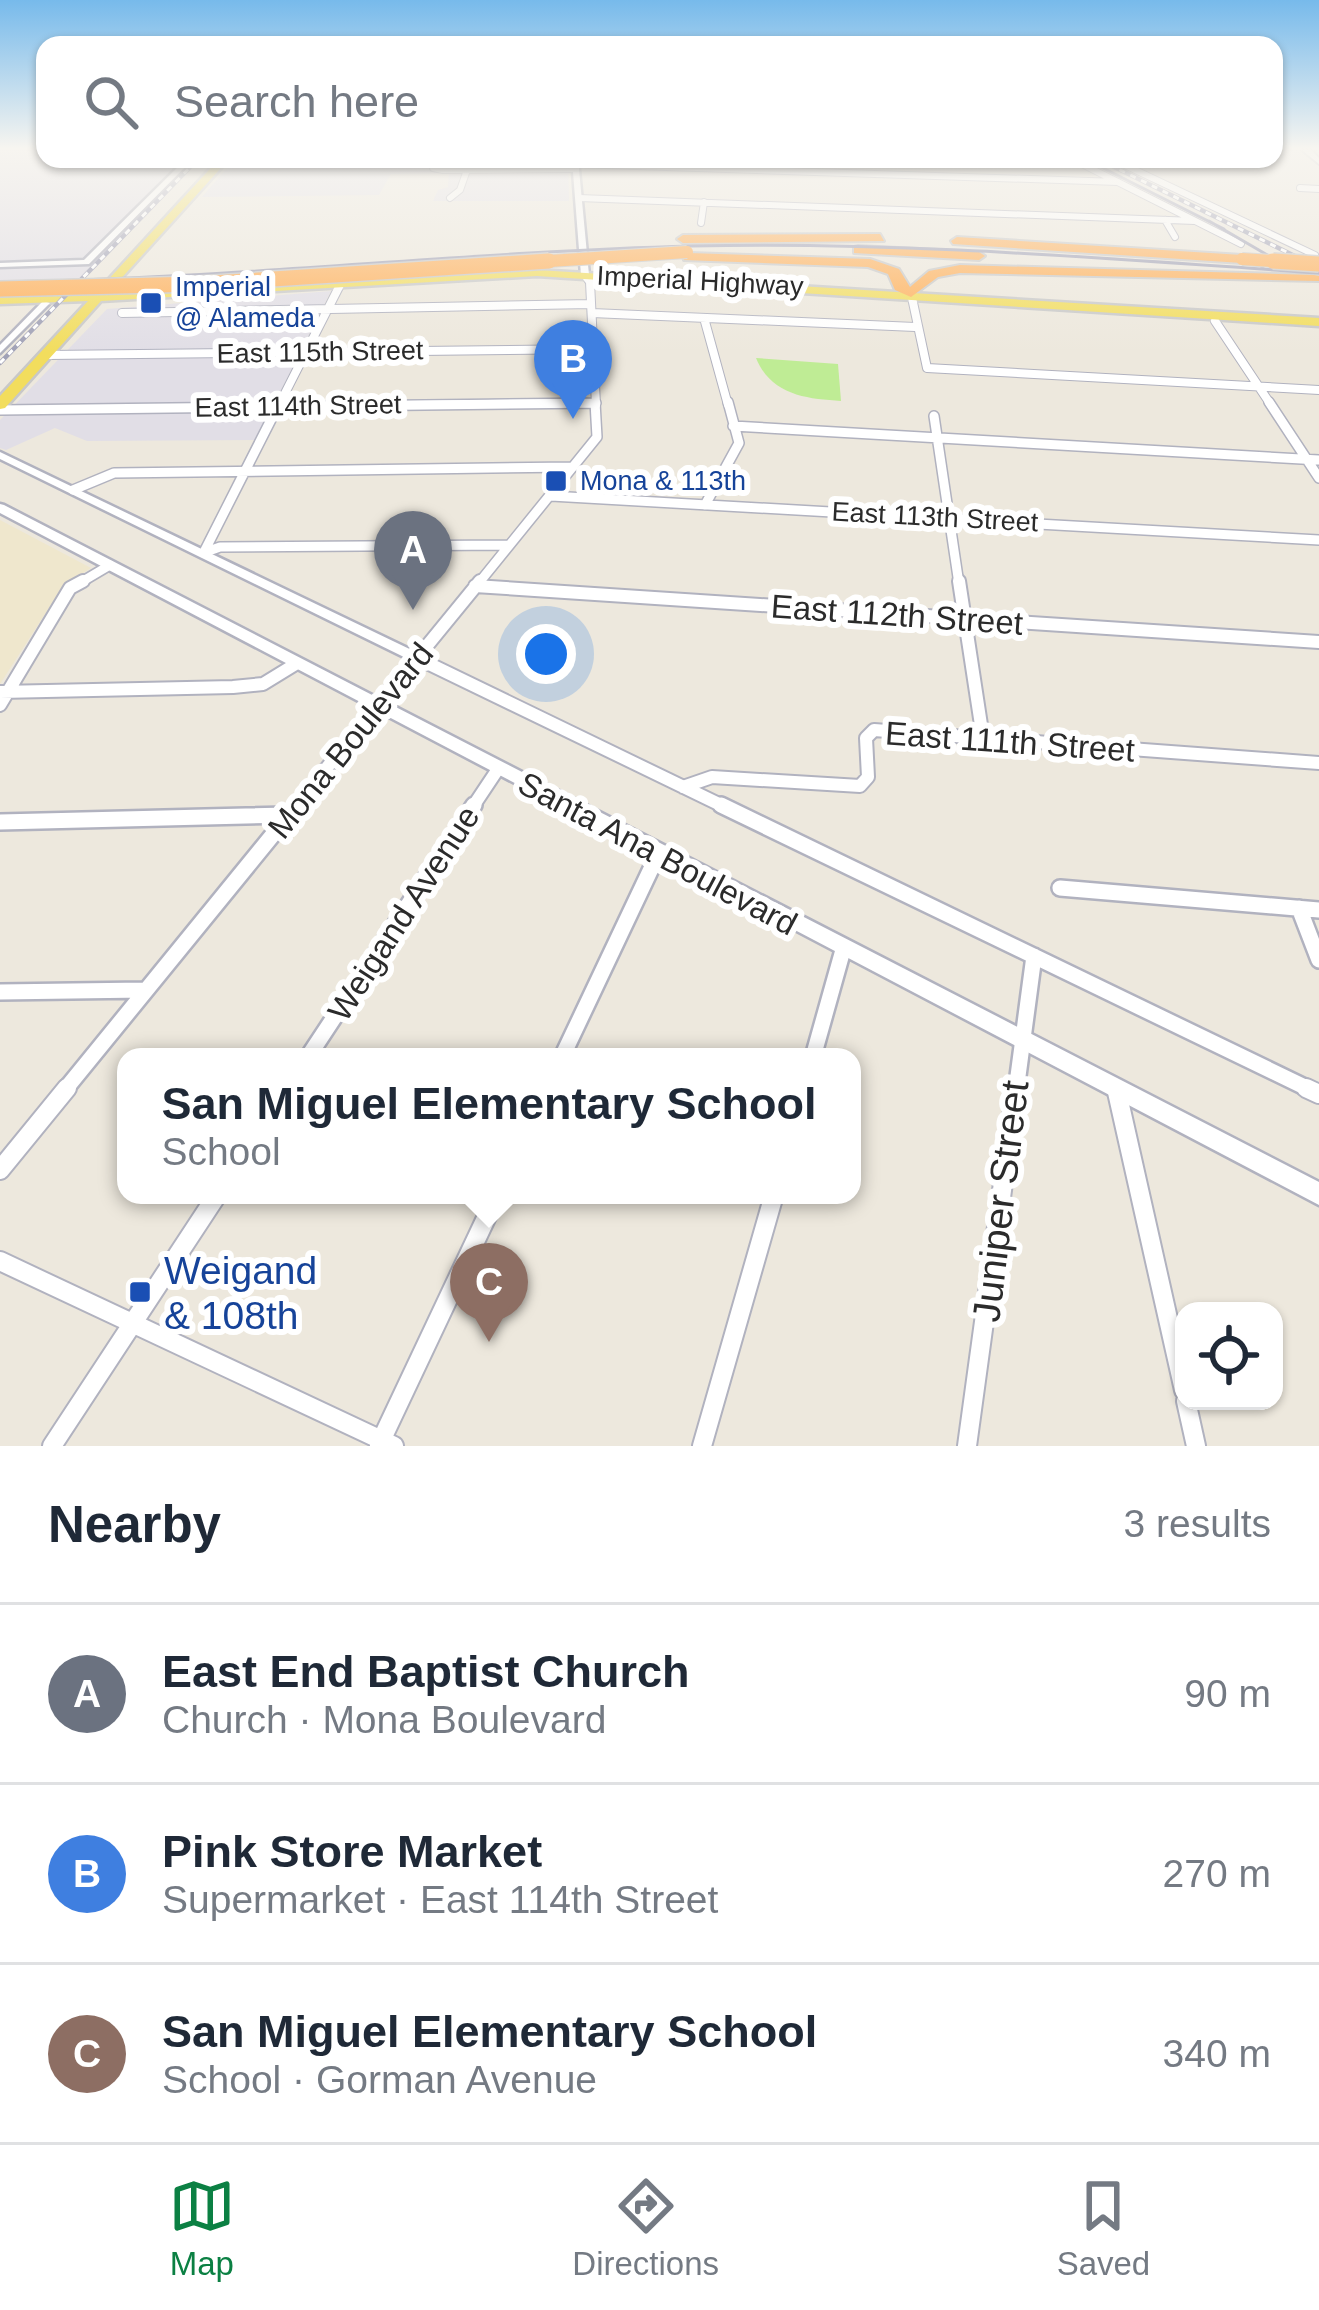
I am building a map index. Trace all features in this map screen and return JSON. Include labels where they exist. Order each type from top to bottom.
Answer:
[{"type":"highway","points":[[0,270],[205,270],[898,238],[1242,252],[1317,268]]},
{"type":"highway","points":[[686,249],[870,263],[894,272],[900,287],[911,292],[934,274],[960,269],[1277,277],[1317,268]]},
{"type":"highway","points":[[0,289],[212,284],[686,249],[900,251],[1277,277]]},
{"type":"main road","points":[[0,408],[172,217]]},
{"type":"main road","name":"Imperial Highway","points":[[0,300],[99,299],[519,272],[911,292],[1319,321]]},
{"type":"main road","points":[[911,292],[934,302],[1214,321],[1319,321]]},
{"type":"main road","points":[[983,299],[1060,297],[1319,321]]},
{"type":"main road","name":"Imperial Highway","points":[[21,300],[81,299]]},
{"type":"street","points":[[0,270],[80,264],[132,217]]},
{"type":"street","points":[[581,217],[585,275]]},
{"type":"street","points":[[701,224],[702,217]]},
{"type":"street","points":[[831,217],[831,222]]},
{"type":"street","points":[[983,217],[987,228]]},
{"type":"street","points":[[1072,217],[1080,232]]},
{"type":"street","points":[[1087,217],[1195,221]]},
{"type":"street","points":[[1188,217],[1242,252]]},
{"type":"street","points":[[1222,217],[1317,268]]},
{"type":"street","points":[[1165,220],[1175,237]]},
{"type":"street","name":"Mona Boulevard","points":[[0,1170],[597,437],[585,275]]},
{"type":"street","points":[[203,553],[340,285]]},
{"type":"street","points":[[911,292],[926,368],[1319,389]]},
{"type":"street","points":[[0,350],[46,303]]},
{"type":"street","points":[[122,313],[328,307],[591,309],[915,327]]},
{"type":"street","points":[[704,318],[739,443],[705,505]]},
{"type":"street","points":[[1214,321],[1319,478]]},
{"type":"street","name":"East 115th Street","points":[[47,355],[593,349]]},
{"type":"street","name":"East 114th Street","points":[[0,408],[596,403]]},
{"type":"street","points":[[934,416],[982,738]]},
{"type":"street","points":[[734,427],[1319,460]]},
{"type":"street","name":"Santa Ana Boulevard","points":[[0,454],[1319,1094]]},
{"type":"street","points":[[73,490],[114,473],[573,467]]},
{"type":"street","name":"East 113th Street","points":[[551,496],[1319,540]]},
{"type":"street","name":"Santa Ana Boulevard","points":[[0,508],[294,665],[1319,1194]]},
{"type":"street","points":[[203,553],[216,548],[508,545]]},
{"type":"street","points":[[0,705],[70,588],[110,565]]},
{"type":"street","name":"East 112th Street","points":[[475,586],[1319,642]]},
{"type":"street","points":[[4,692],[263,684],[294,665]]},
{"type":"street","name":"East 111th Street","points":[[683,787],[712,776],[860,786],[868,777],[868,733],[1319,763]]},
{"type":"street","name":"Weigand Avenue","points":[[314,1048],[499,769]]},
{"type":"street","points":[[0,822],[288,815]]},
{"type":"street","points":[[566,1048],[658,852]]},
{"type":"street","points":[[1060,888],[1319,910]]},
{"type":"street","points":[[1299,908],[1319,960]]},
{"type":"street","points":[[816,1048],[843,950]]},
{"type":"street","name":"Juniper Street","points":[[967,1446],[1034,956]]},
{"type":"street","points":[[0,992],[144,990]]},
{"type":"street","points":[[1118,1092],[1175,1349]]},
{"type":"street","points":[[52,1446],[211,1204]]},
{"type":"street","points":[[0,1261],[385,1444],[493,1204]]},
{"type":"street","points":[[702,1446],[771,1204]]},
{"type":"street","points":[[1188,1410],[1196,1446]]},
{"type":"shaded area","points":[[0,217],[139,217],[66,293],[0,293]]},
{"type":"shaded area","points":[[331,291],[256,440],[87,441],[55,428],[6,450],[0,448],[0,420],[107,309]]},
{"type":"shaded area","points":[[0,520],[91,568],[63,586],[0,684]]},
{"type":"green space","points":[[756,358],[838,364],[841,401],[791,393],[771,380]]},
{"type":"tram line","points":[[1201,217],[1215,224]]},
{"type":"tram line","points":[[1209,221],[1215,224]]},
{"type":"tram line","points":[[1215,224],[1224,229]]},
{"type":"tram line","points":[[1215,224],[1276,260],[1262,267]]},
{"type":"tram line","points":[[0,282],[604,249],[770,245],[1005,252],[1319,273]]},
{"type":"railway","points":[[0,363],[141,217]]},
{"type":"railway","points":[[1217,217],[1319,268]]},
{"type":"place","name":"Imperial @ Alameda","points":[[151,303]]},
{"type":"place","name":"Pink Store Market","points":[[573,419]]},
{"type":"place","name":"Mona & 113th","points":[[556,481]]},
{"type":"place","name":"East End Baptist Church","points":[[413,610]]},
{"type":"place","name":"Weigand & 108th","points":[[140,1292]]},
{"type":"place","name":"San Miguel Elementary School","points":[[489,1342]]}]
